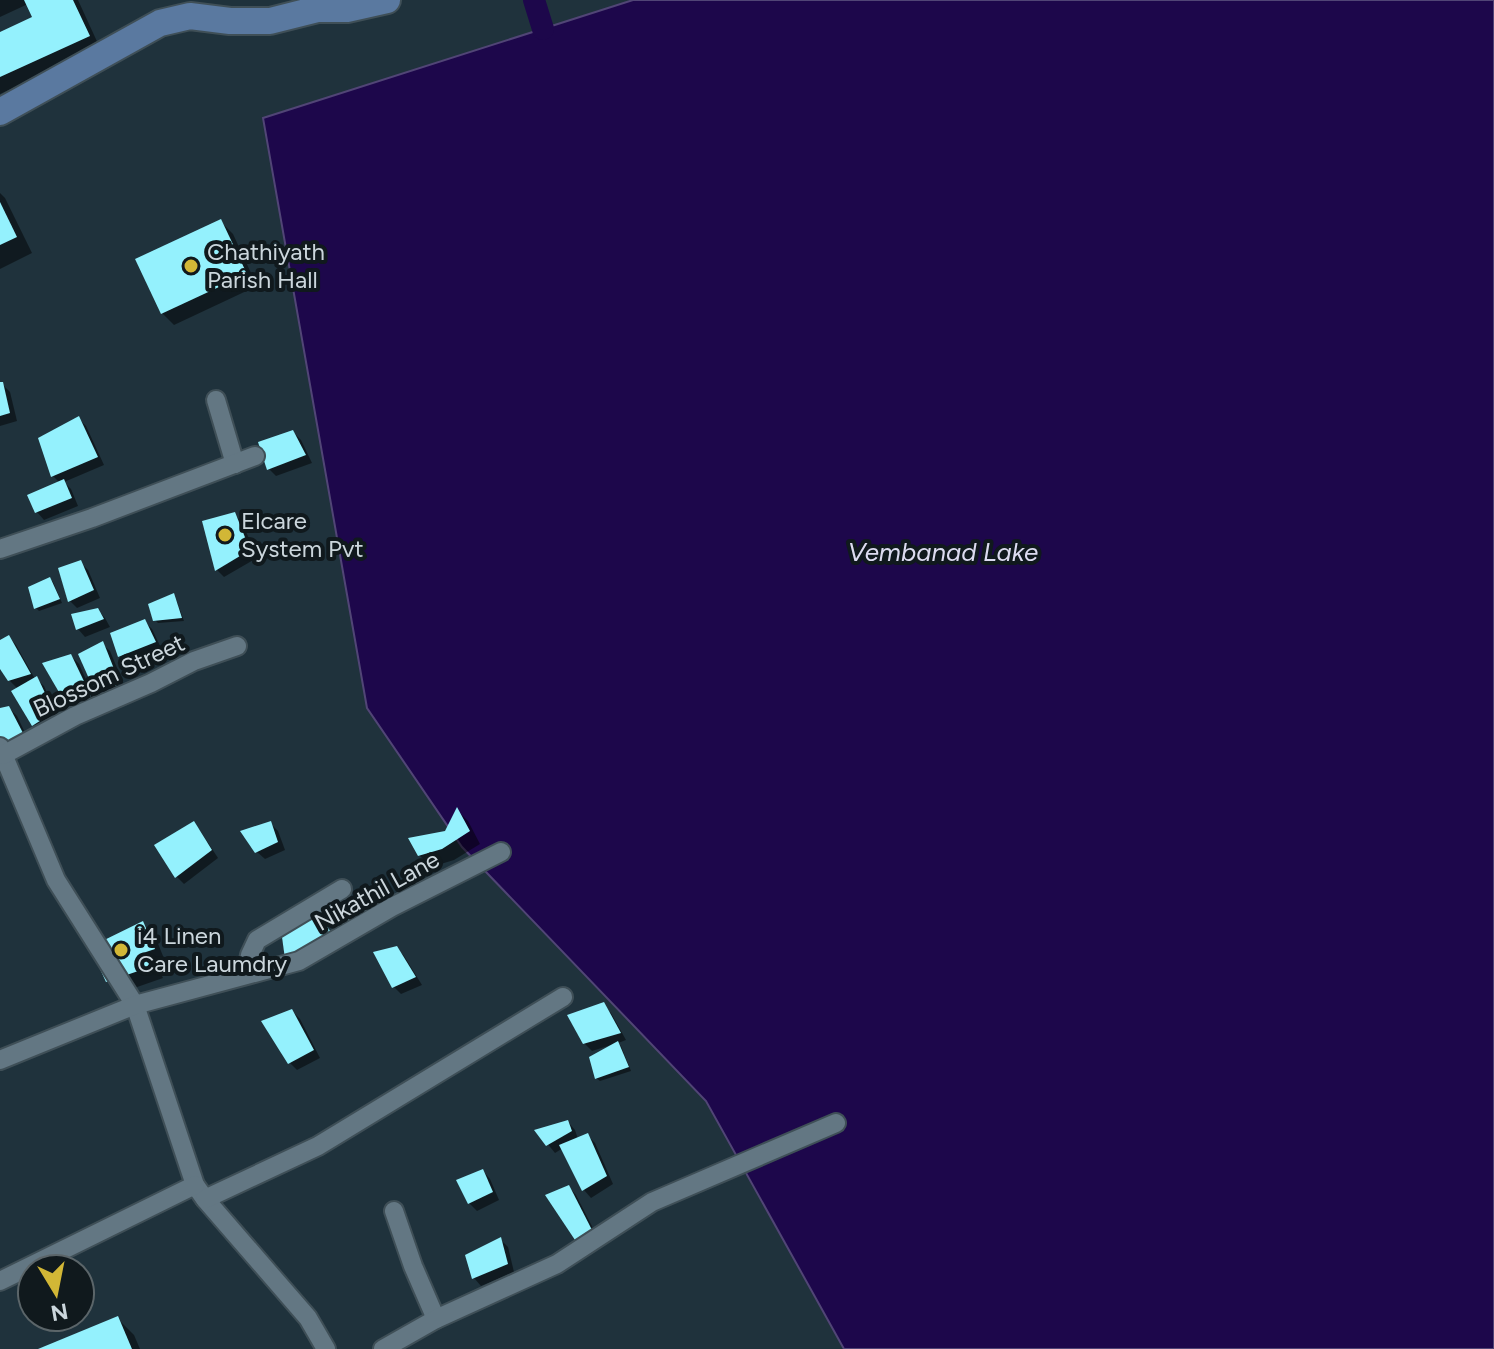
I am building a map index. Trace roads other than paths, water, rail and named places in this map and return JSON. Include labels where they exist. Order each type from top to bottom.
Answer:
[{"type":"main road","points":[[0,112],[160,23],[190,16],[230,21],[270,21],[323,5],[347,9],[387,0]]},
{"type":"street","points":[[216,400],[235,464]]},
{"type":"street","points":[[0,549],[255,456]]},
{"type":"street","name":"Blossom Street","points":[[2,751],[194,661],[237,646]]},
{"type":"street","points":[[2,751],[56,880],[135,1005],[200,1192],[308,1318],[326,1349]]},
{"type":"street","name":"Nikathil Lane","points":[[0,1060],[135,1005],[299,961],[392,907],[501,852]]},
{"type":"street","points":[[246,974],[257,940],[342,889]]},
{"type":"street","points":[[0,1281],[200,1192],[318,1146],[563,997]]},
{"type":"street","points":[[383,1349],[436,1319],[557,1264],[652,1202],[836,1123]]},
{"type":"street","points":[[394,1211],[436,1319]]},
{"type":"water","name":"Vembanad Lake","points":[[633,0],[1494,0],[1494,1349],[844,1349],[706,1101],[462,847],[367,708],[263,118]]},
{"type":"waterway","points":[[534,0],[543,29]]},
{"type":"place","name":"Chathiyath Parish Hall","points":[[191,266]]},
{"type":"place","name":"Elcare System Pvt","points":[[225,535]]},
{"type":"place","name":"i4 Linen Care Laumdry","points":[[121,950]]}]
